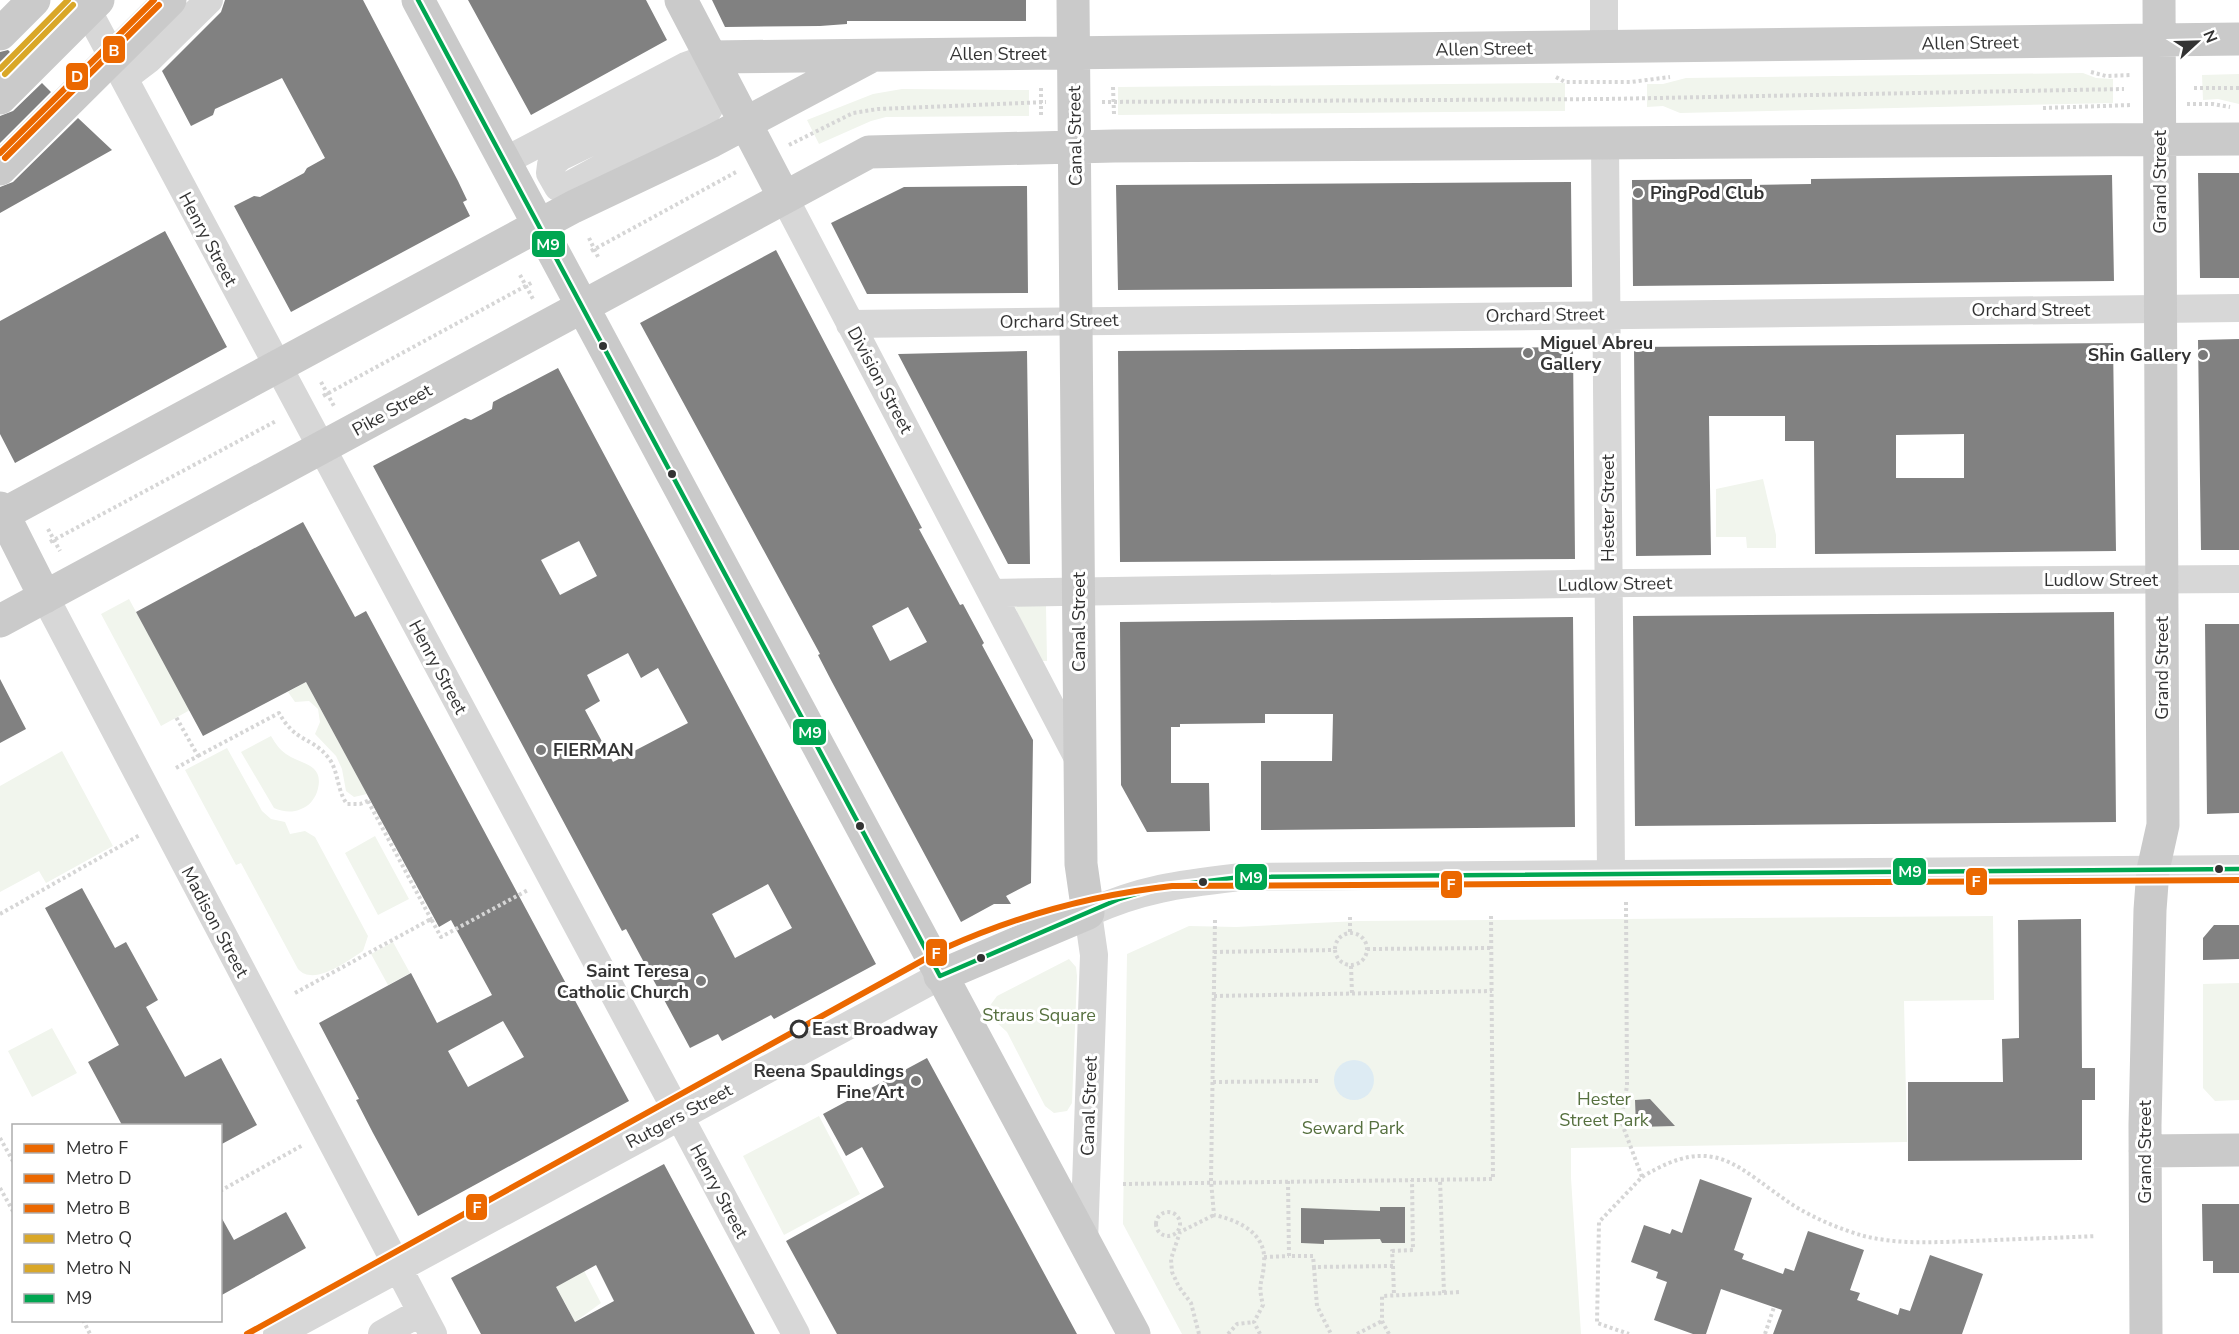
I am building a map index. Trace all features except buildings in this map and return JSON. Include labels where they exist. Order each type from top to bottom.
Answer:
[{"type":"main road","points":[[0,34],[34,0]]},
{"type":"main road","points":[[0,98],[98,0]]},
{"type":"main road","points":[[0,169],[170,0]]},
{"type":"main road","points":[[418,0],[1134,1334]]},
{"type":"main road","name":"Division Street","points":[[681,0],[707,72],[745,123],[783,197]]},
{"type":"main road","name":"Canal Street","points":[[1073,0],[1079,760],[1081,864],[1088,913]]},
{"type":"main road","name":"Grand Street","points":[[2146,1334],[2145,1151],[2153,870],[2163,825],[2159,0]]},
{"type":"main road","name":"Allen Street","points":[[745,123],[874,55],[2239,39]]},
{"type":"main road","points":[[707,72],[874,55]]},
{"type":"main road","points":[[1,513],[539,225],[745,123]]},
{"type":"main road","points":[[783,197],[869,152],[1075,146],[2239,139]]},
{"type":"main road","name":"Pike Street","points":[[0,621],[783,197]]},
{"type":"main road","name":"Madison Street","points":[[1,513],[45,597]]},
{"type":"main road","name":"Rutgers Street","points":[[940,976],[1088,913]]},
{"type":"main road","points":[[2145,1151],[2239,1150]]},
{"type":"street","name":"Henry Street","points":[[82,0],[276,367],[796,1334]]},
{"type":"street","points":[[124,78],[149,59],[209,0]]},
{"type":"street","points":[[1604,0],[1604,47]]},
{"type":"street","points":[[505,161],[686,66],[707,72]]},
{"type":"street","points":[[707,72],[708,88],[714,100],[708,110],[566,187],[558,187],[550,173],[552,165],[560,157],[707,72]]},
{"type":"street","name":"Hester Street","points":[[1605,142],[1611,874]]},
{"type":"street","name":"Division Street","points":[[783,197],[1079,760]]},
{"type":"street","name":"Orchard Street","points":[[850,324],[2239,308]]},
{"type":"street","name":"Ludlow Street","points":[[992,593],[1609,584],[2239,579]]},
{"type":"street","name":"Madison Street","points":[[45,597],[427,1323]]},
{"type":"street","points":[[1088,913],[1119,899],[1159,887],[1241,877],[2239,869]]},
{"type":"street","name":"Canal Street","points":[[1084,1242],[1094,955],[1088,913]]},
{"type":"street","name":"Rutgers Street","points":[[277,1334],[678,1115],[940,976]]},
{"type":"street","points":[[382,1334],[427,1323]]},
{"type":"path","points":[[1113,87],[1114,114]]},
{"type":"path","points":[[1041,88],[1041,115]]},
{"type":"path","points":[[2194,88],[2239,88]]},
{"type":"path","points":[[1099,102],[1605,99],[2124,89]]},
{"type":"path","points":[[792,143],[853,113],[878,109],[1041,103]]},
{"type":"path","points":[[593,250],[741,170]]},
{"type":"path","points":[[589,238],[599,259]]},
{"type":"path","points":[[520,275],[533,298]]},
{"type":"path","points":[[320,397],[533,282]]},
{"type":"path","points":[[321,382],[337,412]]},
{"type":"path","points":[[52,541],[273,423]]},
{"type":"path","points":[[48,529],[52,541],[60,551]]},
{"type":"path","points":[[176,768],[279,713],[295,735],[320,749],[329,758],[340,793],[347,804],[369,801],[441,937],[528,891]]},
{"type":"path","points":[[176,717],[198,756]]},
{"type":"path","points":[[0,914],[162,822]]},
{"type":"path","points":[[1626,902],[1627,1086],[1622,1121],[1642,1177]]},
{"type":"path","points":[[1123,1184],[1211,1181],[1493,1179],[1491,913]]},
{"type":"path","points":[[1350,917],[1350,933]]},
{"type":"path","points":[[295,993],[432,918]]},
{"type":"path","points":[[1214,1215],[1211,1181],[1215,920]]},
{"type":"path","points":[[1350,933],[1362,937],[1367,949],[1363,960],[1351,966],[1339,961],[1334,950],[1339,938],[1350,933]]},
{"type":"path","points":[[1367,949],[1492,948]]},
{"type":"path","points":[[1215,952],[1334,950]]},
{"type":"path","points":[[1351,966],[1352,993]]},
{"type":"path","points":[[1214,996],[1491,991]]},
{"type":"path","points":[[1213,1082],[1318,1081]]},
{"type":"path","points":[[222,1190],[325,1133]]},
{"type":"path","points":[[0,1138],[12,1159]]},
{"type":"path","points":[[1629,1334],[1597,1323],[1599,1222],[1642,1177],[1662,1165],[1696,1156],[1720,1158],[1739,1165],[1797,1208],[1862,1235],[1895,1242],[2096,1236]]},
{"type":"path","points":[[1440,1179],[1444,1293]]},
{"type":"path","points":[[1394,1295],[1392,1251],[1413,1250],[1412,1180]]},
{"type":"path","points":[[1288,1181],[1289,1256]]},
{"type":"path","points":[[0,1188],[12,1209]]},
{"type":"path","points":[[1199,1334],[1191,1303],[1179,1287],[1172,1272],[1171,1259],[1180,1232],[1178,1216],[1173,1212],[1161,1215],[1156,1224],[1161,1235],[1167,1236],[1180,1232],[1214,1215],[1234,1219],[1250,1228],[1264,1257],[1258,1285],[1263,1305],[1254,1322]]},
{"type":"path","points":[[1264,1257],[1313,1256],[1317,1306],[1331,1334]]},
{"type":"path","points":[[1314,1267],[1393,1266]]},
{"type":"path","points":[[1389,1334],[1382,1321],[1382,1296],[1460,1292]]},
{"type":"path","points":[[1765,1334],[1774,1307]]},
{"type":"path","points":[[1357,1334],[1382,1321]]},
{"type":"path","points":[[1228,1334],[1237,1324],[1254,1322]]},
{"type":"path","points":[[1254,1322],[1260,1334]]},
{"type":"green space","points":[[2083,73],[2096,78],[2113,79],[2113,103],[1680,113],[1663,106],[1647,107],[1647,84],[1663,84],[1686,78]]},
{"type":"green space","points":[[2239,74],[2239,104],[2218,99],[2203,100],[2202,75]]},
{"type":"green space","points":[[1565,83],[1565,111],[1118,115],[1118,87]]},
{"type":"green space","points":[[902,89],[1029,90],[1029,116],[886,117],[871,121],[819,144],[807,120],[873,94]]},
{"type":"green space","points":[[1763,479],[1776,535],[1776,548],[1747,548],[1746,537],[1716,537],[1716,489]]},
{"type":"green space","points":[[129,599],[190,710],[161,726],[101,614]]},
{"type":"green space","points":[[1014,605],[1046,606],[1047,661],[1041,661]]},
{"type":"green space","points":[[306,682],[367,794],[354,797],[346,791],[342,769],[336,756],[315,734],[320,722],[318,709],[309,701],[295,702],[288,692]]},
{"type":"green space","points":[[271,736],[284,752],[310,766],[318,775],[316,795],[309,804],[301,809],[288,812],[274,808],[241,752]]},
{"type":"green space","points":[[227,748],[262,811],[271,819],[285,822],[290,834],[305,831],[315,837],[368,936],[363,951],[340,966],[313,975],[305,974],[298,969],[241,863],[236,865],[185,770]]},
{"type":"green space","points":[[62,751],[113,846],[46,883],[39,871],[0,892],[0,786]]},
{"type":"green space","points":[[375,836],[409,899],[378,915],[345,853]]},
{"type":"green space","name":"Seward Park","points":[[1993,916],[1994,1000],[1904,1001],[1907,1142],[1571,1148],[1581,1334],[1182,1334],[1123,1224],[1127,954],[1189,926],[1236,927],[1358,921]]},
{"type":"green space","points":[[393,942],[410,973],[388,985],[371,954]]},
{"type":"green space","name":"Straus Square","points":[[1069,959],[1076,967],[1077,976],[1072,1103],[1067,1111],[1054,1113],[1045,1106],[1007,1032],[994,1020],[989,1007],[997,996]]},
{"type":"green space","points":[[2239,983],[2239,1100],[2215,1101],[2203,1088],[2203,984]]},
{"type":"green space","points":[[52,1028],[77,1073],[32,1097],[8,1051]]},
{"type":"green space","points":[[819,1116],[860,1194],[784,1235],[743,1156]]},
{"type":"green space","points":[[558,1221],[601,1303],[575,1322],[564,1301],[559,1299],[529,1236]]},
{"type":"shaded area","points":[[1354,1060],[1368,1066],[1374,1080],[1368,1094],[1354,1100],[1340,1094],[1334,1080],[1340,1066]]},
{"type":"metro line","name":"Q","points":[[0,69],[68,0]]},
{"type":"metro line","name":"D","points":[[0,153],[154,0]]},
{"type":"metro line","name":"N","points":[[5,74],[73,5]]},
{"type":"metro line","name":"B","points":[[5,158],[159,5]]},
{"type":"metro line","name":"F","points":[[247,1334],[945,948],[1028,916],[1084,901],[1172,886],[2239,880]]},
{"type":"transit line","name":"M9","points":[[418,0],[940,976]]},
{"type":"transit line","name":"M9","points":[[940,976],[1119,899],[1159,887],[1241,877],[2239,869]]},
{"type":"place","name":"PingPod Club","points":[[1638,193]]},
{"type":"place","name":"Miguel Abreu Gallery","points":[[1528,353]]},
{"type":"place","name":"Shin Gallery","points":[[2203,355]]},
{"type":"place","name":"FIERMAN","points":[[541,750]]},
{"type":"place","name":"Saint Teresa Catholic Church","points":[[701,981]]},
{"type":"place","name":"East Broadway","points":[[799,1029]]},
{"type":"place","name":"Reena Spauldings Fine Art","points":[[916,1081]]},
{"type":"park label","name":"Hester Street Park","points":[[1604,1109]]}]
